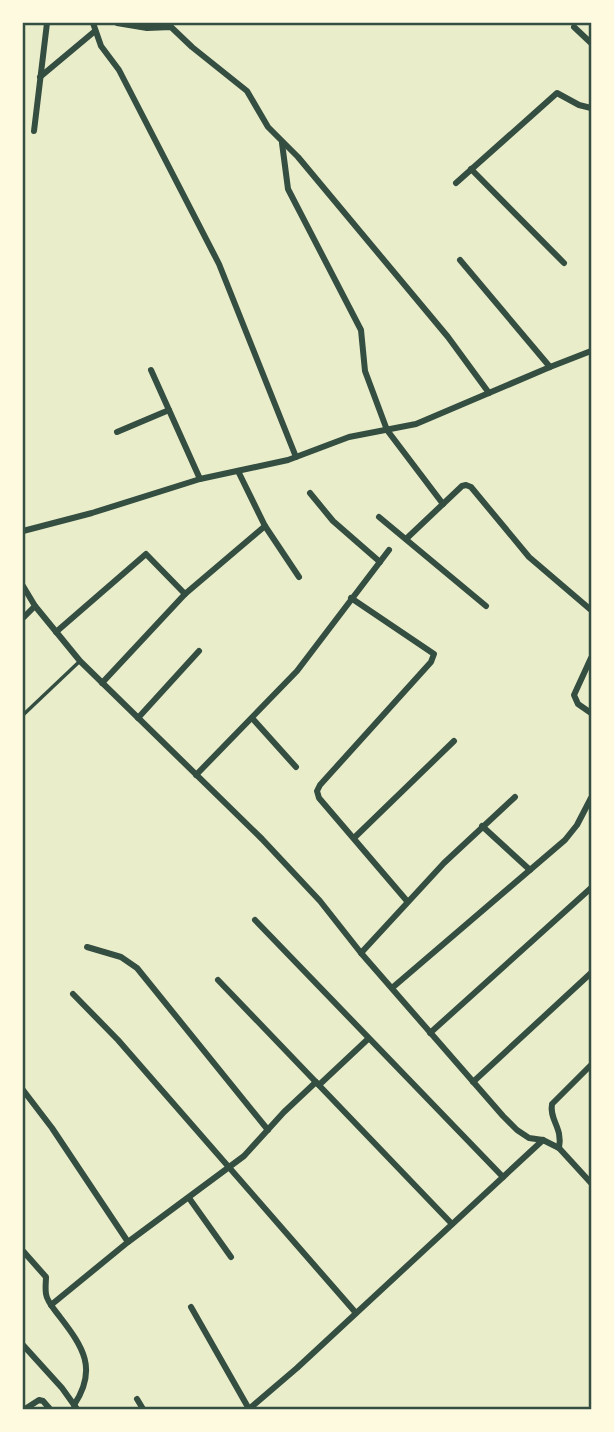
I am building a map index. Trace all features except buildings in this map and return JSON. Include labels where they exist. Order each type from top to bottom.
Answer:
[{"type":"street","points":[[34,131],[47,23]]},
{"type":"street","points":[[93,23],[102,46],[119,70],[219,264],[296,457]]},
{"type":"street","points":[[117,23],[174,29],[247,92],[268,127],[298,157],[448,337],[489,393]]},
{"type":"street","points":[[574,27],[591,43]]},
{"type":"street","points":[[40,77],[96,31]]},
{"type":"street","points":[[456,183],[557,93],[591,108]]},
{"type":"street","points":[[282,143],[288,189],[361,330],[365,371],[387,430],[443,504]]},
{"type":"street","points":[[471,169],[565,263]]},
{"type":"street","points":[[460,260],[550,367]]},
{"type":"street","points":[[23,531],[92,513],[200,479],[296,457],[340,440],[416,424],[591,351]]},
{"type":"street","points":[[151,370],[200,479]]},
{"type":"street","points":[[117,432],[169,410]]},
{"type":"street","points":[[237,471],[265,526],[299,577]]},
{"type":"street","points":[[406,539],[461,486],[466,485],[471,487],[529,557],[591,610]]},
{"type":"street","points":[[310,493],[333,521],[380,562]]},
{"type":"street","points":[[379,517],[486,606]]},
{"type":"street","points":[[102,683],[185,594],[265,526]]},
{"type":"street","points":[[196,775],[297,671],[389,550]]},
{"type":"street","points":[[56,632],[146,554],[185,594]]},
{"type":"street","points":[[23,586],[35,606],[80,661],[262,839],[320,901],[361,953],[517,1130],[529,1138],[543,1140],[559,1148],[591,1183]]},
{"type":"street","points":[[351,598],[434,654],[431,662],[317,791],[319,798],[407,901]]},
{"type":"street","points":[[23,618],[35,606]]},
{"type":"street","points":[[138,718],[200,651]]},
{"type":"street","points":[[591,658],[574,695],[578,704],[591,713]]},
{"type":"street","points":[[252,718],[296,767]]},
{"type":"street","points":[[354,838],[454,741]]},
{"type":"street","points":[[361,953],[407,901],[515,797]]},
{"type":"street","points":[[392,988],[570,835],[591,799]]},
{"type":"street","points":[[482,826],[530,870]]},
{"type":"street","points":[[430,1033],[591,888]]},
{"type":"street","points":[[255,920],[503,1177]]},
{"type":"street","points":[[87,947],[121,957],[136,968],[268,1130]]},
{"type":"street","points":[[473,1082],[591,973]]},
{"type":"street","points":[[218,980],[452,1224]]},
{"type":"street","points":[[73,994],[118,1040],[356,1313]]},
{"type":"street","points":[[51,1305],[128,1242],[250,1150],[284,1112],[368,1039]]},
{"type":"street","points":[[559,1148],[561,1137],[551,1112],[552,1104],[591,1065]]},
{"type":"street","points":[[23,1090],[52,1128],[128,1242]]},
{"type":"street","points":[[191,1307],[249,1409],[543,1140]]},
{"type":"street","points":[[189,1198],[231,1257]]},
{"type":"street","points":[[23,1251],[46,1277],[45,1291],[51,1305],[78,1341],[87,1372],[87,1382],[75,1407],[23,1345]]},
{"type":"street","points":[[137,1399],[143,1409]]},
{"type":"street","points":[[25,1409],[39,1400],[50,1409]]},
{"type":"lane","points":[[23,715],[80,661]]}]
